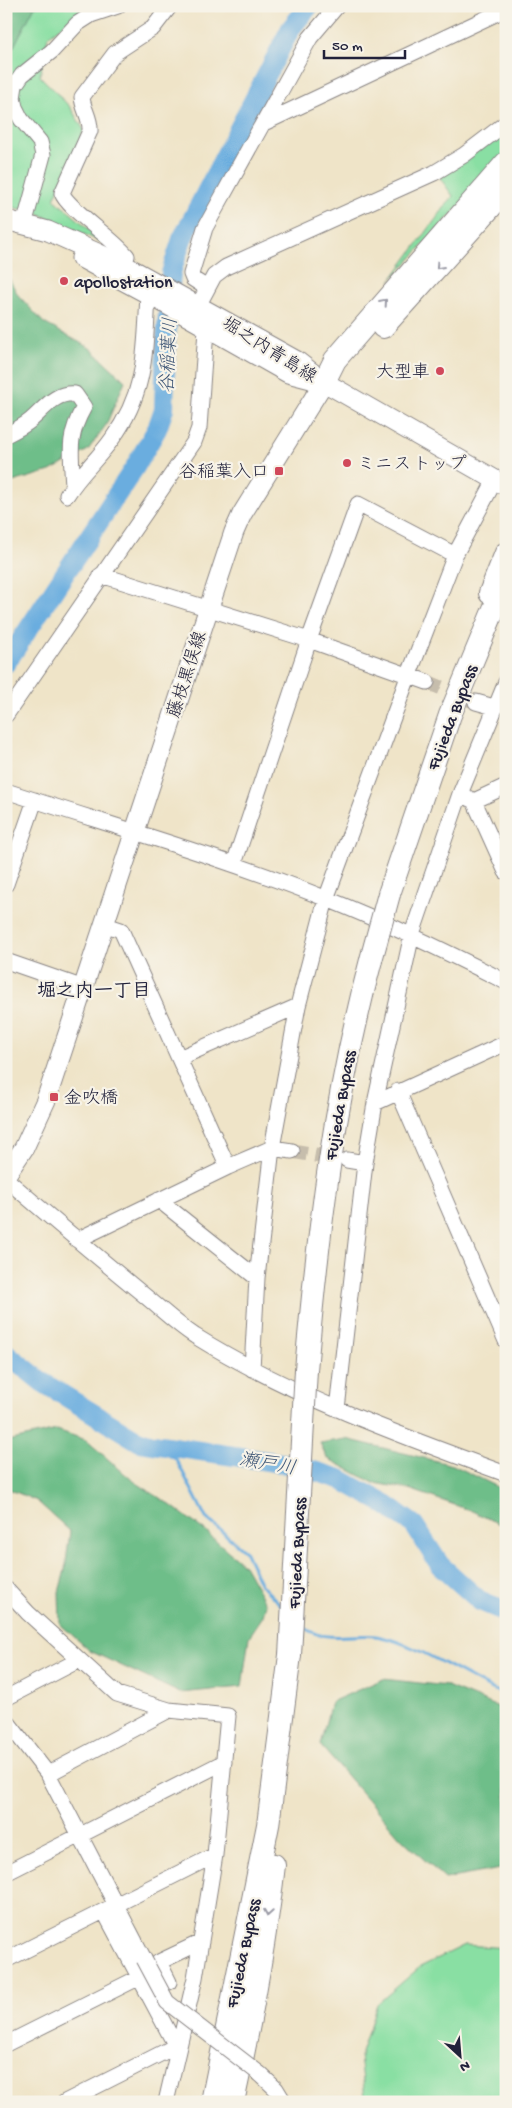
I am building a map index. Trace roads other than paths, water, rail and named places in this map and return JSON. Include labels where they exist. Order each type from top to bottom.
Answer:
[{"type":"highway","points":[[324,382],[334,360],[506,163]]},
{"type":"highway","points":[[460,242],[460,228],[468,212],[506,170]]},
{"type":"highway","points":[[324,382],[347,366],[506,190]]},
{"type":"highway","points":[[450,715],[482,614],[506,553]]},
{"type":"highway","name":"Fujieda Bypass","points":[[232,2102],[244,2052],[269,1908],[285,1776],[306,1370],[324,1197],[334,1128],[358,1010],[389,894],[450,715],[506,580]]},
{"type":"highway","points":[[450,715],[506,605]]},
{"type":"highway","name":"Fujieda Bypass","points":[[212,2102],[266,1834],[290,1655]]},
{"type":"main road","name":"堀之内青島線","points":[[15,222],[48,231],[124,265],[154,292]]},
{"type":"main road","name":"堀之内青島線","points":[[6,232],[47,243],[195,311],[297,361],[324,382]]},
{"type":"main road","points":[[324,382],[501,483]]},
{"type":"main road","name":"藤枝黒俣線","points":[[6,1177],[24,1148],[46,1100],[106,925],[134,833],[208,609],[242,514],[324,382]]},
{"type":"street","points":[[15,222],[43,155],[40,142],[21,119],[14,107],[15,85],[22,75],[52,51],[77,24],[90,14],[118,6]]},
{"type":"street","points":[[124,265],[127,256],[119,245],[64,198],[62,193],[90,131],[91,122],[83,107],[82,97],[115,53],[153,28],[170,6]]},
{"type":"street","points":[[207,288],[193,279],[191,274],[205,228],[266,122],[310,38],[337,6]]},
{"type":"street","points":[[266,122],[506,9]]},
{"type":"street","points":[[6,715],[194,442],[199,428],[195,311],[214,276],[226,268],[434,173],[464,155],[506,123]]},
{"type":"street","points":[[6,435],[30,422],[58,396],[75,394],[84,407],[76,422],[70,440],[70,490],[111,440],[134,403],[140,387],[154,292]]},
{"type":"street","points":[[252,1369],[257,1278],[272,1148],[298,1006],[326,898],[455,554],[501,483]]},
{"type":"street","points":[[234,864],[309,640],[358,504],[455,554]]},
{"type":"street","points":[[102,575],[309,640],[427,682]]},
{"type":"street","points":[[337,1408],[365,1162],[375,1103],[412,934],[460,794],[506,682]]},
{"type":"street","points":[[476,702],[494,708]]},
{"type":"street","points":[[474,800],[506,786]]},
{"type":"street","points":[[6,790],[234,864],[326,898],[412,934],[506,982]]},
{"type":"street","points":[[460,794],[474,800],[506,872]]},
{"type":"street","points":[[6,884],[35,800]]},
{"type":"street","points":[[106,925],[120,930],[228,1167]]},
{"type":"street","points":[[6,961],[84,988]]},
{"type":"street","points":[[179,1058],[298,1006]]},
{"type":"street","points":[[375,1103],[398,1090],[506,1043]]},
{"type":"street","points":[[398,1090],[506,1341]]},
{"type":"street","points":[[77,1240],[228,1167],[272,1148],[292,1151]]},
{"type":"street","points":[[347,1160],[365,1162]]},
{"type":"street","points":[[6,1177],[77,1240],[194,1335],[252,1369],[368,1422],[506,1474]]},
{"type":"street","points":[[159,1200],[257,1278]]},
{"type":"street","points":[[6,1589],[28,1614],[117,1694],[168,1710],[228,1716],[214,1855],[201,1942],[195,1978],[177,2048],[166,2102]]},
{"type":"street","points":[[6,1698],[79,1660]]},
{"type":"street","points":[[48,1774],[168,1710]]},
{"type":"street","points":[[6,1720],[48,1774],[80,1835],[140,1978],[177,2048]]},
{"type":"street","points":[[6,1873],[224,1762]]},
{"type":"street","points":[[6,1960],[214,1855]]},
{"type":"street","points":[[110,1908],[144,1959],[167,2002],[260,2074],[276,2089],[284,2102]]},
{"type":"street","points":[[169,1982],[159,1962],[201,1942]]},
{"type":"street","points":[[6,2044],[140,1978]]},
{"type":"street","points":[[65,2102],[177,2048]]},
{"type":"waterway","name":"谷稲葉川","points":[[6,663],[135,467],[157,429],[164,409],[166,340],[171,273],[182,239],[291,28],[309,6]]},
{"type":"waterway","name":"瀬戸川","points":[[6,1353],[42,1382],[140,1442],[294,1465],[340,1479],[383,1503],[414,1525],[440,1565],[480,1601],[506,1612]]},
{"type":"waterway","points":[[140,1442],[176,1459],[206,1518],[245,1551],[261,1585],[283,1607]]},
{"type":"waterway","points":[[300,1624],[309,1631],[328,1636],[371,1636],[393,1640],[417,1650],[498,1692],[506,1694]]},
{"type":"tunnel","points":[[427,682],[476,702]]},
{"type":"tunnel","points":[[292,1151],[339,1159]]},
{"type":"place","name":"apollostation","points":[[64,281]]},
{"type":"place","name":"大型車","points":[[440,371]]},
{"type":"place","name":"ミニストップ","points":[[347,463]]},
{"type":"place","name":"谷稲葉入口","points":[[279,471]]},
{"type":"place","name":"金吹橋","points":[[54,1097]]},
{"type":"district","name":"堀之内一丁目","points":[[94,989]]}]
